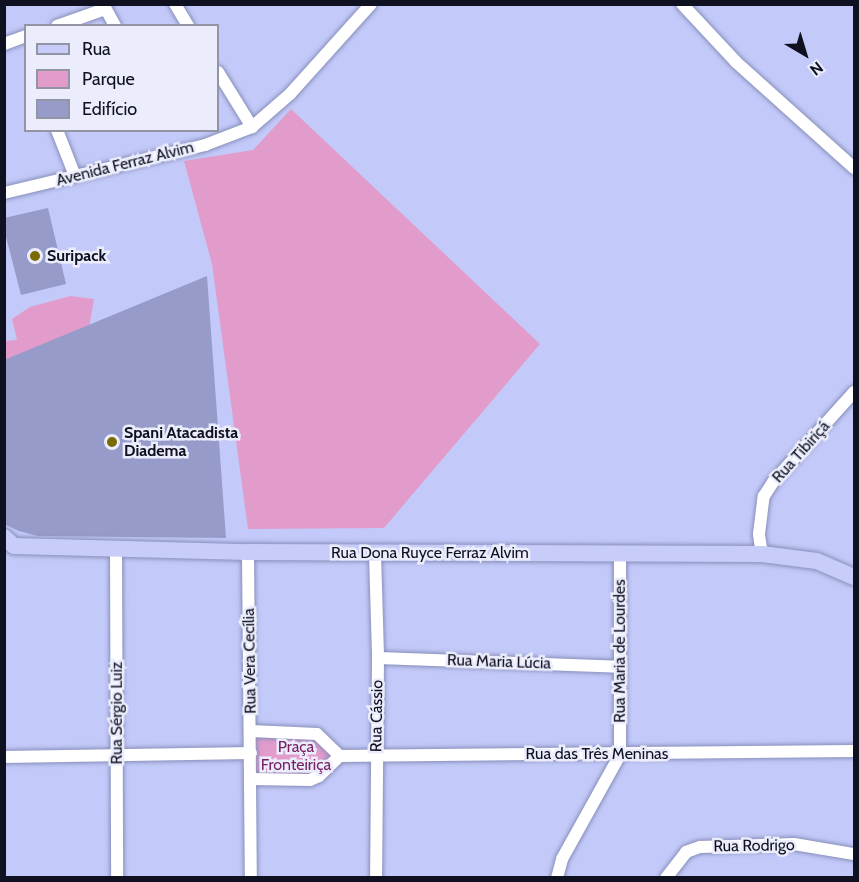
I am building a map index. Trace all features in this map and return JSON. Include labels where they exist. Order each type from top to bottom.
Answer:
[{"type":"main road","name":"Rua Dona Ruyce Ferraz Alvim","points":[[8,546],[375,554],[762,554],[817,561],[855,577]]},
{"type":"street","points":[[175,4],[187,24]]},
{"type":"street","name":"Avenida Ferraz Alvim","points":[[4,193],[205,145],[252,127],[290,94],[371,4]]},
{"type":"street","points":[[682,4],[736,62],[855,168]]},
{"type":"street","points":[[62,24],[104,7],[114,24]]},
{"type":"street","points":[[4,44],[24,37]]},
{"type":"street","points":[[219,74],[252,127]]},
{"type":"street","points":[[58,132],[75,176]]},
{"type":"street","name":"Rua Tibiriçá","points":[[762,554],[759,534],[764,496],[773,482],[855,392]]},
{"type":"street","name":"Rua Sérgio Luiz","points":[[116,549],[117,878]]},
{"type":"street","name":"Rua Vera Cecília","points":[[248,552],[251,878]]},
{"type":"street","name":"Rua Maria de Lourdes","points":[[557,878],[562,859],[620,755],[620,553]]},
{"type":"street","name":"Rua Cássio","points":[[375,554],[378,658],[376,878]]},
{"type":"street","name":"Rua Maria Lúcia","points":[[378,658],[620,667]]},
{"type":"street","points":[[251,731],[317,734],[339,756],[319,776],[310,780],[251,779]]},
{"type":"street","name":"Rua das Três Meninas","points":[[339,756],[855,751]]},
{"type":"street","points":[[4,757],[251,753]]},
{"type":"street","name":"Rua Rodrigo","points":[[666,878],[686,852],[700,847],[794,844],[855,854]]},
{"type":"green space","points":[[291,109],[540,344],[384,528],[248,529],[212,264],[184,161],[253,150]]},
{"type":"green space","points":[[70,296],[94,299],[85,351],[5,369],[4,341],[17,340],[12,319],[30,307]]},
{"type":"green space","name":"Praça Fronteiriça","points":[[251,731],[314,733],[340,756],[319,776],[251,779]]},
{"type":"building","name":"Suripack","points":[[48,208],[66,284],[21,295],[4,229],[4,218]]},
{"type":"building","name":"Spani Atacadista Diadema","points":[[207,276],[226,538],[38,536],[4,524],[4,360]]},
{"type":"place","name":"Suripack","points":[[35,256]]},
{"type":"place","name":"Spani Atacadista Diadema","points":[[112,442]]}]
